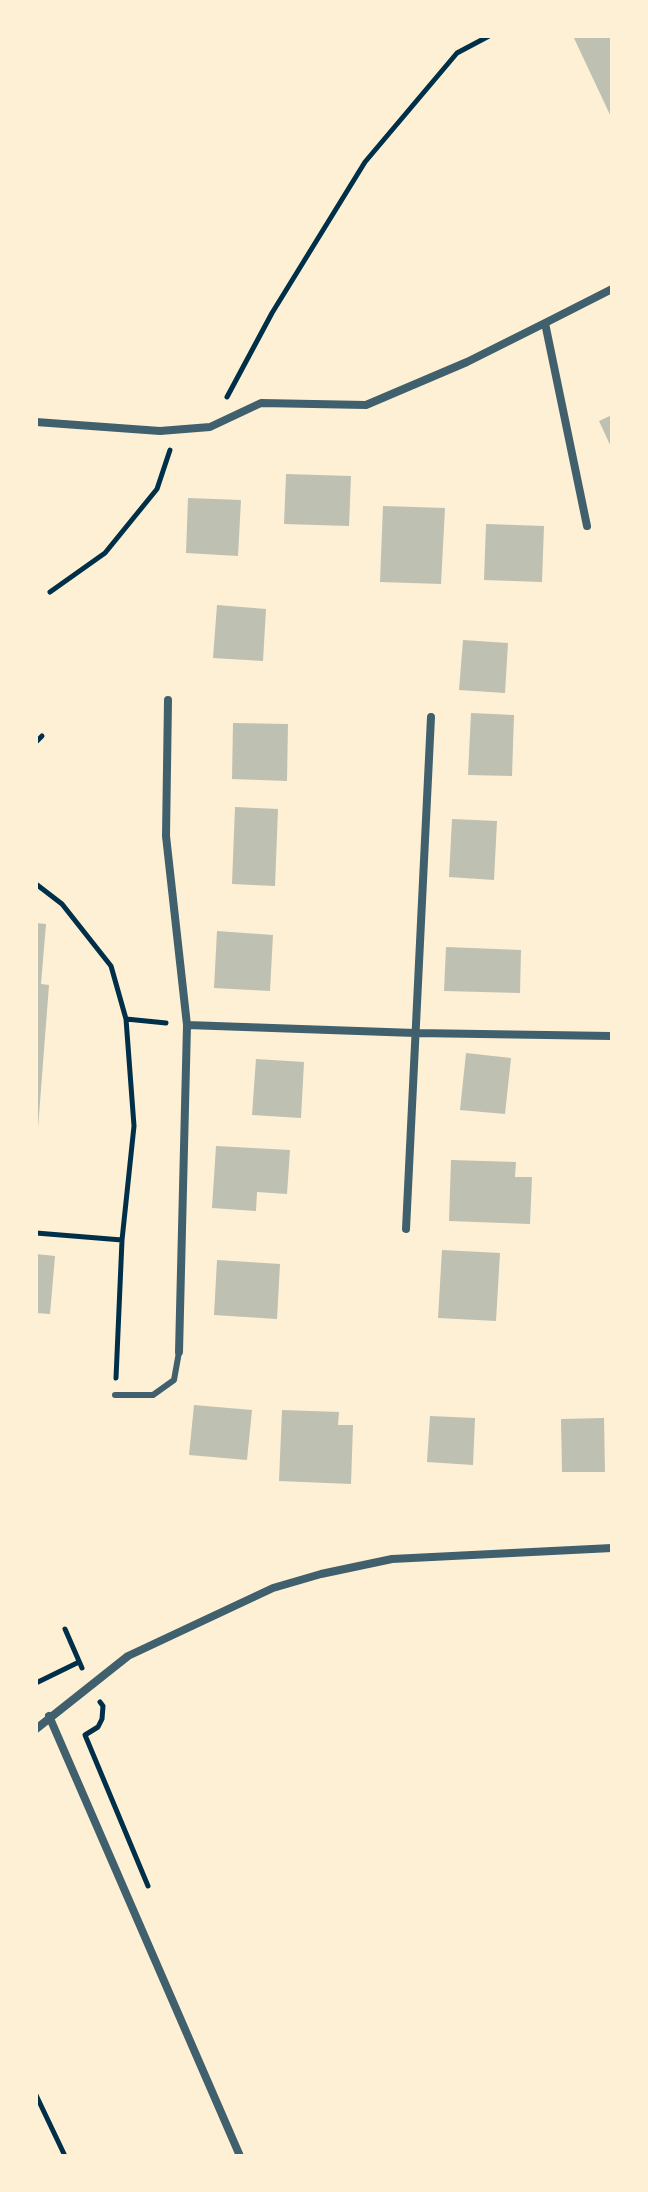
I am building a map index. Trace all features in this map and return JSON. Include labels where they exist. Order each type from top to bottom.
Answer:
[{"type":"street","points":[[36,422],[160,431],[210,427],[261,403],[366,405],[467,362],[612,289]]},
{"type":"street","points":[[545,323],[587,526]]},
{"type":"street","points":[[168,700],[166,836],[187,1025],[179,1352]]},
{"type":"street","points":[[406,1229],[431,717]]},
{"type":"street","points":[[187,1025],[611,1036],[612,1024]]},
{"type":"street","points":[[36,1729],[128,1656],[273,1588],[392,1559],[612,1548]]},
{"type":"street","points":[[49,1716],[240,2156]]},
{"type":"lane","points":[[115,1395],[153,1395],[174,1380],[179,1352]]},
{"type":"path","points":[[210,427],[272,313],[365,162],[457,53],[489,36]]},
{"type":"path","points":[[50,592],[105,553],[157,489],[171,446]]},
{"type":"path","points":[[36,742],[42,736]]},
{"type":"path","points":[[36,884],[62,904],[111,966],[126,1019],[134,1126],[122,1240],[115,1395]]},
{"type":"path","points":[[126,1019],[187,1025]]},
{"type":"path","points":[[36,1233],[122,1240]]},
{"type":"path","points":[[36,1683],[79,1662],[65,1629]]},
{"type":"path","points":[[36,2095],[65,2156]]},
{"type":"building","points":[[573,36],[612,36],[612,119]]},
{"type":"building","points":[[612,415],[612,449],[599,421]]},
{"type":"building","points":[[286,474],[351,476],[349,526],[284,524]]},
{"type":"building","points":[[188,498],[241,500],[238,556],[186,553]]},
{"type":"building","points":[[383,506],[445,508],[441,584],[380,582]]},
{"type":"building","points":[[486,524],[544,526],[542,582],[484,580]]},
{"type":"building","points":[[217,605],[266,609],[263,661],[213,658]]},
{"type":"building","points":[[463,640],[508,643],[505,693],[459,690]]},
{"type":"building","points":[[471,713],[514,715],[512,776],[468,775]]},
{"type":"building","points":[[233,723],[288,724],[287,781],[232,779]]},
{"type":"building","points":[[235,807],[278,809],[275,886],[232,884]]},
{"type":"building","points":[[452,819],[497,821],[494,880],[449,877]]},
{"type":"building","points":[[36,923],[46,924],[41,984],[49,985],[38,1128],[36,1128]]},
{"type":"building","points":[[217,931],[273,935],[270,991],[214,988]]},
{"type":"building","points":[[446,947],[521,950],[520,993],[444,991]]},
{"type":"building","points":[[466,1053],[511,1058],[505,1114],[460,1110]]},
{"type":"building","points":[[256,1059],[304,1062],[301,1118],[252,1115]]},
{"type":"building","points":[[216,1146],[290,1150],[287,1194],[257,1192],[256,1211],[212,1208]]},
{"type":"building","points":[[451,1160],[516,1162],[515,1177],[532,1177],[530,1224],[449,1221]]},
{"type":"building","points":[[442,1250],[500,1253],[496,1321],[438,1318]]},
{"type":"building","points":[[36,1254],[55,1256],[50,1314],[36,1313]]},
{"type":"building","points":[[217,1260],[280,1264],[277,1319],[214,1315]]},
{"type":"building","points":[[194,1405],[252,1410],[247,1460],[189,1455]]},
{"type":"building","points":[[282,1410],[339,1412],[338,1425],[353,1425],[351,1484],[279,1481]]},
{"type":"building","points":[[430,1416],[475,1418],[473,1465],[427,1462]]},
{"type":"building","points":[[604,1418],[605,1472],[562,1472],[561,1419]]}]
